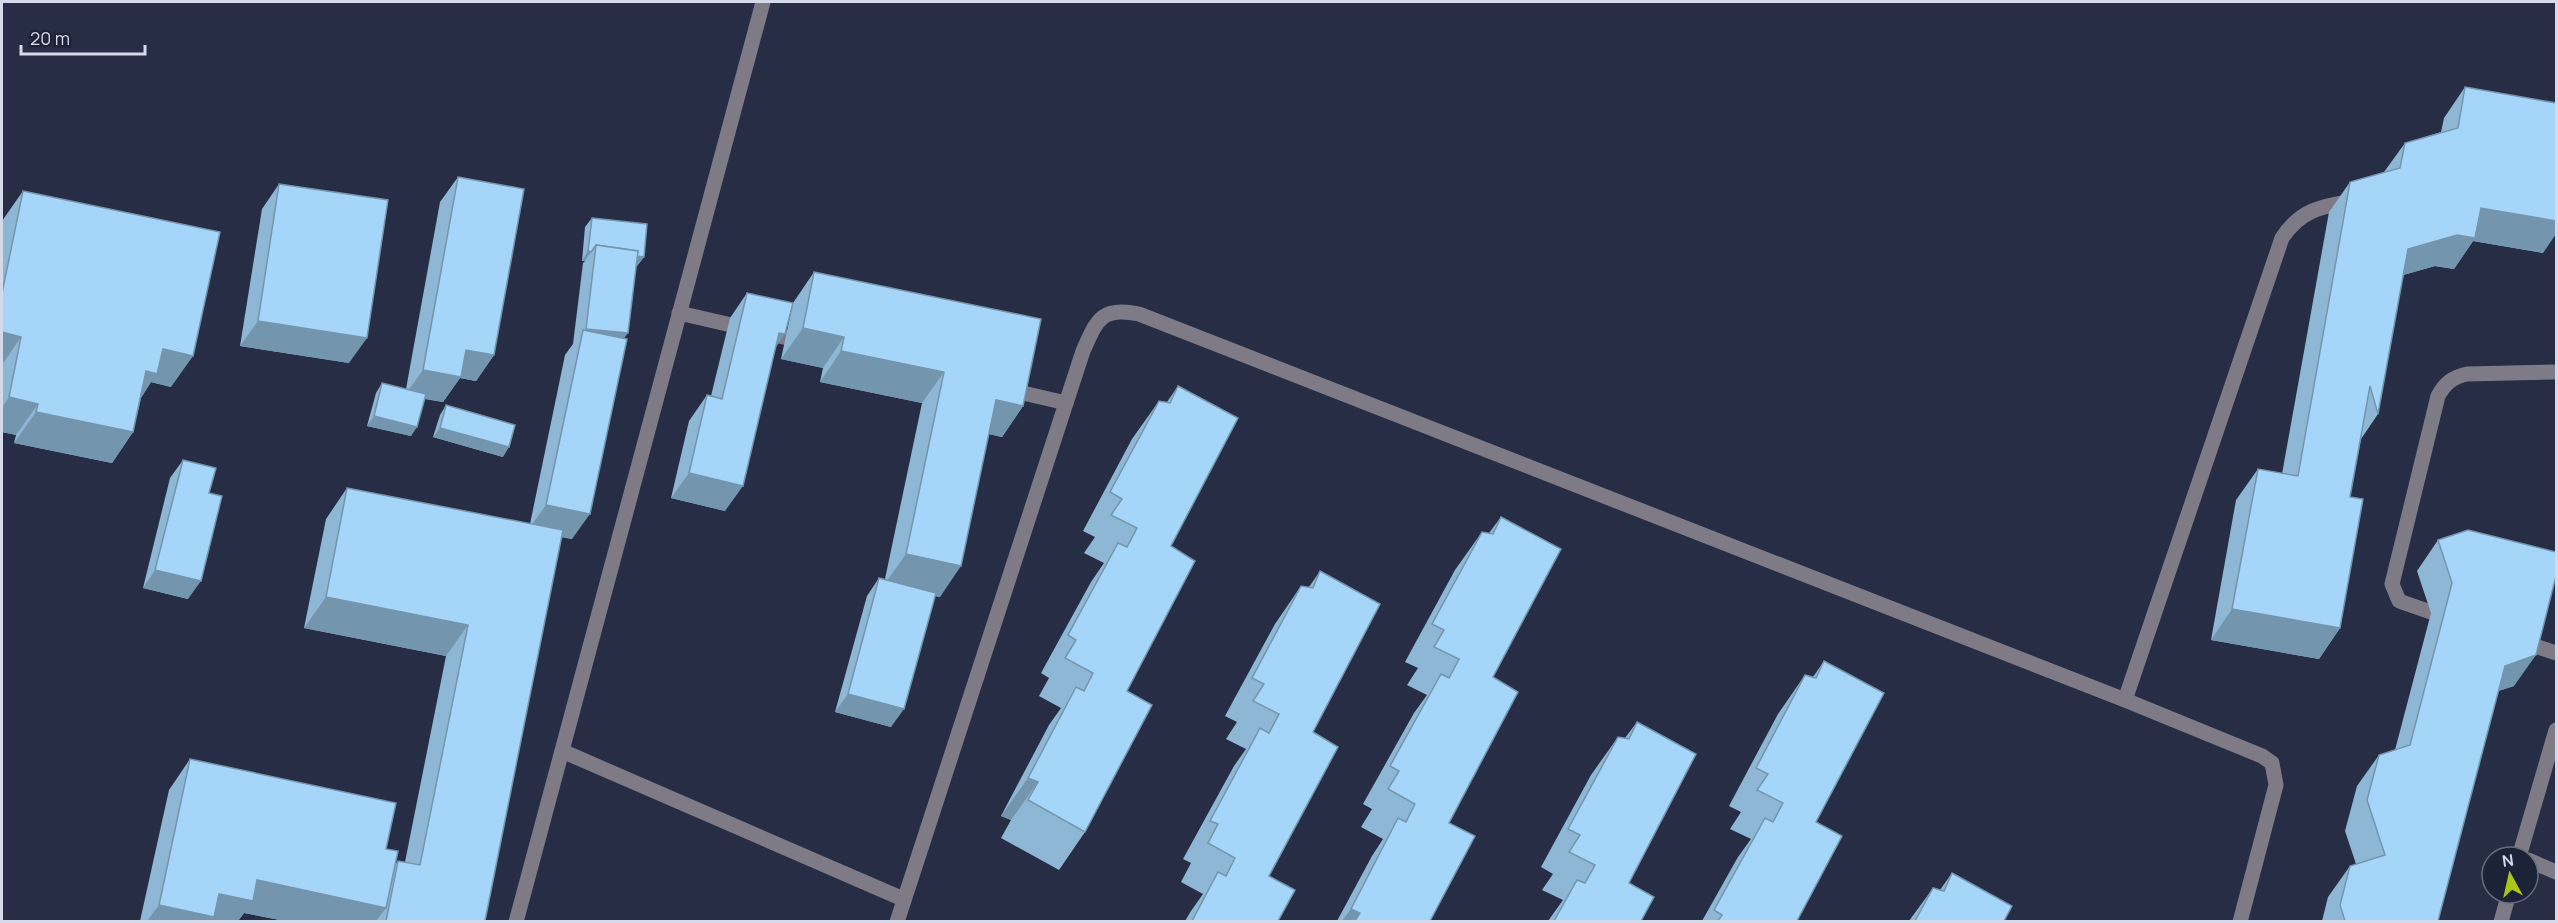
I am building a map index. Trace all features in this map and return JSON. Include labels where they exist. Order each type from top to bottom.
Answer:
[{"type":"street","points":[[516,921],[763,2]]},
{"type":"street","points":[[2125,699],[2282,238],[2301,216],[2316,209],[2369,199]]},
{"type":"street","points":[[897,921],[1083,351],[1099,319],[1118,310],[1139,314],[2243,747],[2272,763],[2276,778],[2274,794],[2240,921]]},
{"type":"street","points":[[679,313],[816,345]]},
{"type":"street","points":[[2459,622],[2399,601],[2392,584],[2438,396],[2448,382],[2467,374],[2556,372]]},
{"type":"street","points":[[986,385],[1066,403]]},
{"type":"street","points":[[2503,636],[2556,653]]},
{"type":"street","points":[[2525,845],[2556,730]]},
{"type":"street","points":[[562,751],[903,899]]},
{"type":"street","points":[[2540,865],[2556,872]]},
{"type":"street","points":[[2501,921],[2506,905]]},
{"type":"building","points":[[2465,87],[2556,103],[2556,221],[2481,208],[2475,238],[2457,235],[2408,249],[2378,414],[2370,386],[2350,497],[2363,499],[2340,628],[2232,609],[2258,469],[2298,476],[2350,182],[2400,168],[2405,143],[2458,128]]},
{"type":"building","points":[[458,177],[524,189],[494,355],[466,350],[461,377],[423,370]]},
{"type":"building","points":[[279,184],[388,200],[367,338],[258,321]]},
{"type":"building","points":[[23,191],[220,232],[193,356],[163,349],[157,374],[146,371],[133,432],[36,412],[38,404],[9,397],[21,337],[2,332],[2,293]]},
{"type":"building","points":[[592,218],[647,224],[644,257],[637,256],[638,251],[596,245],[591,252],[588,251]]},
{"type":"building","points":[[596,245],[638,251],[628,333],[586,329]]},
{"type":"building","points":[[814,272],[1041,319],[1023,406],[996,400],[961,566],[906,554],[944,372],[841,351],[844,337],[803,328]]},
{"type":"building","points":[[747,293],[793,303],[785,334],[779,333],[743,486],[689,473],[707,395],[722,399]]},
{"type":"building","points":[[583,330],[627,339],[590,514],[546,505]]},
{"type":"building","points":[[382,383],[426,394],[417,427],[374,416]]},
{"type":"building","points":[[1178,386],[1238,418],[1171,546],[1195,561],[1127,691],[1152,705],[1085,832],[1028,800],[1038,782],[1028,778],[1076,687],[1084,691],[1093,673],[1065,658],[1076,640],[1068,635],[1118,543],[1127,547],[1137,528],[1111,515],[1122,499],[1110,492],[1159,401],[1170,403]]},
{"type":"building","points":[[446,405],[515,425],[509,447],[440,428]]},
{"type":"building","points":[[183,460],[216,468],[209,493],[222,496],[201,581],[155,570]]},
{"type":"building","points":[[347,488],[563,530],[485,921],[386,921],[398,861],[420,865],[468,625],[326,597]]},
{"type":"building","points":[[1501,517],[1561,549],[1493,677],[1518,692],[1449,823],[1475,836],[1430,921],[1355,921],[1360,913],[1351,909],[1398,818],[1406,822],[1415,804],[1388,789],[1399,771],[1390,766],[1441,674],[1449,678],[1459,659],[1434,647],[1444,630],[1432,624],[1482,532],[1493,534]]},
{"type":"building","points":[[2468,530],[2556,552],[2556,576],[2536,655],[2505,666],[2438,921],[2345,921],[2340,905],[2350,866],[2385,855],[2367,800],[2379,755],[2410,745],[2452,583],[2438,540]]},
{"type":"building","points":[[1320,571],[1380,604],[1313,732],[1338,747],[1269,876],[1295,890],[1278,921],[1192,921],[1218,872],[1226,876],[1235,858],[1208,843],[1218,824],[1210,821],[1260,728],[1269,733],[1279,714],[1253,701],[1264,684],[1252,678],[1301,586],[1313,588]]},
{"type":"building","points":[[879,578],[936,593],[904,709],[848,694]]},
{"type":"building","points":[[1824,661],[1884,693],[1816,822],[1842,836],[1797,921],[1718,921],[1722,915],[1714,910],[1765,818],[1773,822],[1783,803],[1757,790],[1768,774],[1756,768],[1805,675],[1816,678]]},
{"type":"building","points":[[1637,722],[1696,754],[1629,883],[1654,897],[1641,921],[1554,921],[1577,880],[1585,883],[1595,865],[1569,852],[1580,835],[1568,829],[1618,737],[1629,739]]},
{"type":"building","points":[[190,759],[396,803],[386,849],[398,851],[386,908],[257,880],[253,901],[219,894],[214,917],[159,905]]},
{"type":"building","points":[[1952,873],[2012,906],[2004,921],[1915,921],[1933,888],[1944,891]]}]
